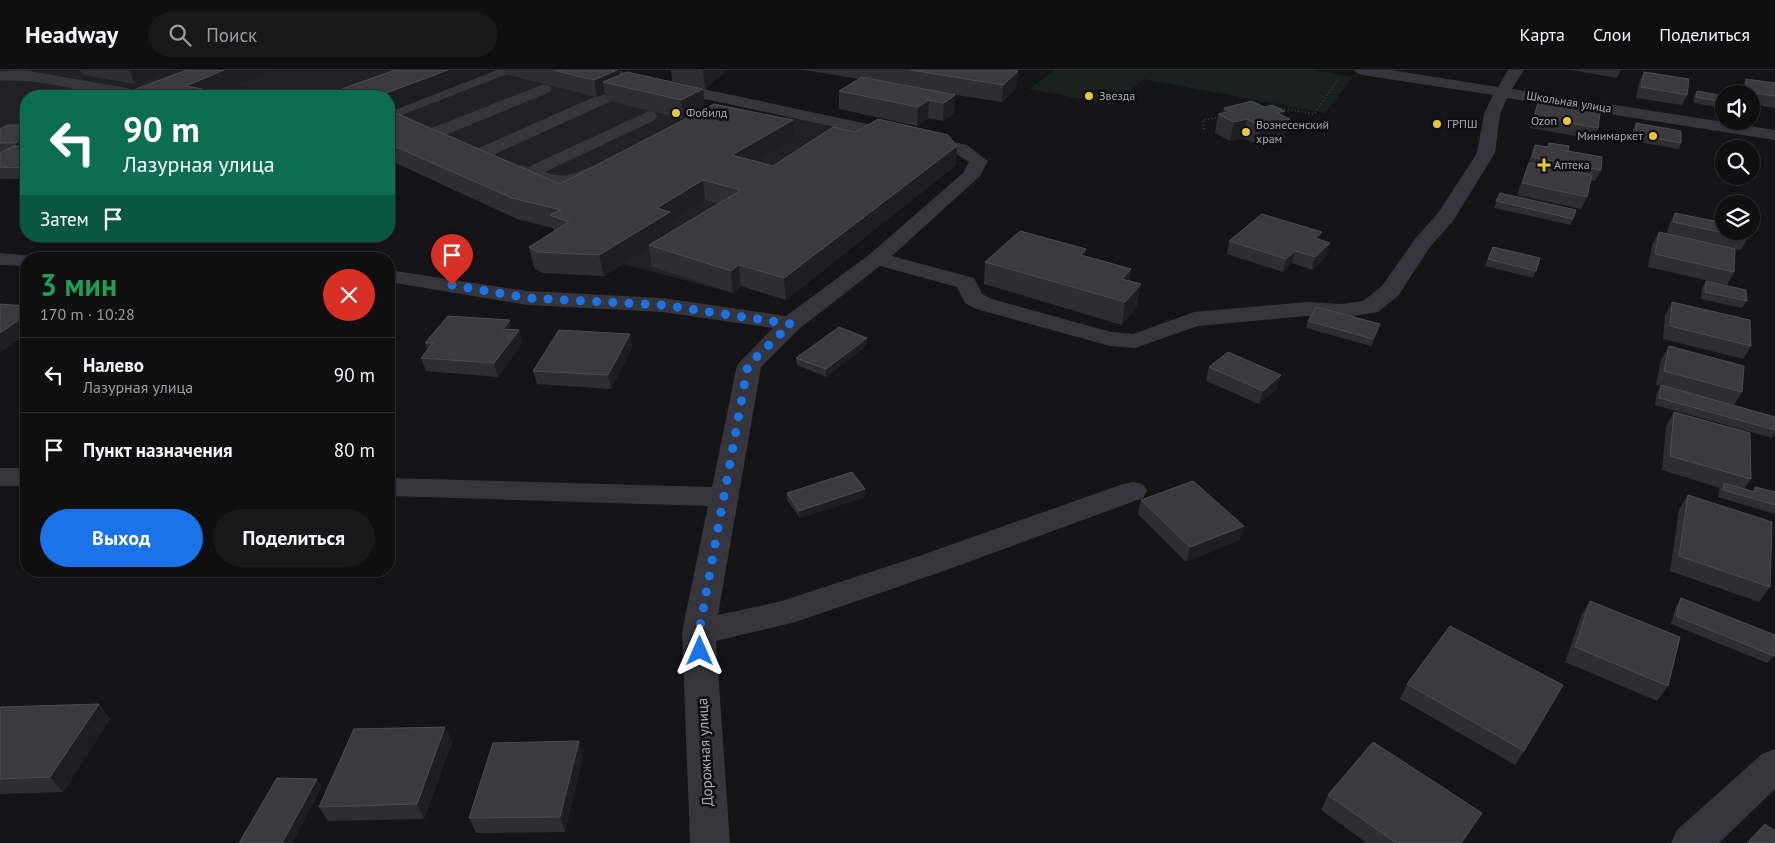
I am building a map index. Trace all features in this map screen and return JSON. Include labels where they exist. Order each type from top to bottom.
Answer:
[{"type":"street","points":[[152,90],[206,70]]},
{"type":"street","points":[[396,124],[505,70]]},
{"type":"street","points":[[593,70],[734,101]]},
{"type":"street","points":[[478,155],[644,81],[662,70]]},
{"type":"street","name":"Школьная улица","points":[[1362,70],[1775,135]]},
{"type":"street","points":[[877,258],[966,283],[973,298],[984,304],[1110,339],[1127,341],[1135,341],[1194,319],[1307,309],[1342,311],[1370,307],[1390,291],[1422,243],[1446,217],[1486,153],[1492,114],[1502,92],[1516,70]]},
{"type":"street","points":[[0,76],[21,74],[111,90]]},
{"type":"street","points":[[425,137],[544,89]]},
{"type":"street","points":[[708,114],[734,101]]},
{"type":"street","name":"Дорожная улица","points":[[710,843],[699,632],[748,365],[791,324],[877,258],[971,176],[980,161],[961,149],[734,101]]},
{"type":"street","points":[[529,173],[649,116]]},
{"type":"street","points":[[396,124],[425,137],[558,183],[577,181],[612,163]]},
{"type":"street","points":[[0,259],[20,260]]},
{"type":"street","points":[[395,277],[528,298],[663,305],[791,324]]},
{"type":"street","points":[[0,477],[20,477]]},
{"type":"street","points":[[395,487],[724,497]]},
{"type":"street","points":[[699,632],[784,613],[930,564],[1133,491]]},
{"type":"street","points":[[1691,843],[1775,765]]},
{"type":"path","points":[[1266,109],[1274,107],[1314,114],[1342,76]]},
{"type":"path","points":[[1204,129],[1203,120],[1221,117]]},
{"type":"shaded area","points":[[0,70],[549,70],[776,123],[788,116],[947,154],[956,165],[786,300],[741,286],[733,293],[623,264],[604,276],[547,273],[534,268],[573,243],[565,231],[517,219],[395,163],[395,90],[20,90],[20,130],[0,129]]},
{"type":"shaded area","points":[[1055,70],[1313,70],[1353,77],[1325,113],[1144,79],[1113,105],[1029,89]]},
{"type":"building","points":[[187,70],[224,70],[186,86],[208,90],[133,90]]},
{"type":"building","points":[[395,70],[448,70],[394,90],[339,90]]},
{"type":"building","points":[[553,70],[617,70],[594,80]]},
{"type":"building","points":[[911,70],[1013,70],[1018,71],[1003,85]]},
{"type":"building","points":[[627,72],[703,89],[681,100],[603,82]]},
{"type":"building","points":[[1644,72],[1689,79],[1687,95],[1641,87]]},
{"type":"building","points":[[862,77],[955,95],[944,103],[929,100],[918,107],[839,91]]},
{"type":"building","points":[[1746,79],[1775,83],[1775,96],[1760,94],[1760,85],[1746,85]]},
{"type":"building","points":[[1697,91],[1715,94],[1715,100],[1696,97]]},
{"type":"building","points":[[1252,101],[1264,107],[1272,105],[1285,111],[1277,113],[1290,119],[1261,126],[1247,119],[1234,122],[1218,114],[1231,111],[1224,108]]},
{"type":"building","points":[[1538,103],[1600,113],[1598,128],[1534,117]]},
{"type":"building","points":[[714,104],[793,120],[732,155],[773,166],[833,127],[856,132],[878,119],[948,135],[957,146],[784,278],[739,265],[731,271],[649,245],[741,190],[703,180],[657,208],[670,212],[599,255],[537,252],[529,247],[569,222],[550,215],[561,210],[512,198],[395,147],[395,113],[560,184]]},
{"type":"building","points":[[1636,123],[1681,131],[1681,143],[1636,135]]},
{"type":"building","points":[[8,125],[20,125],[20,140],[15,143],[0,143],[0,129]]},
{"type":"building","points":[[1549,143],[1569,146],[1568,151],[1602,157],[1601,170],[1532,157],[1535,145],[1548,147]]},
{"type":"building","points":[[13,146],[20,146],[20,168],[0,167],[0,153]]},
{"type":"building","points":[[1529,163],[1592,175],[1587,197],[1522,183]]},
{"type":"building","points":[[1500,193],[1576,210],[1573,219],[1496,201]]},
{"type":"building","points":[[1675,213],[1715,221],[1715,231],[1673,222]]},
{"type":"building","points":[[1262,214],[1322,232],[1315,238],[1330,243],[1315,257],[1295,251],[1286,259],[1229,241]]},
{"type":"building","points":[[1020,231],[1086,249],[1081,255],[1131,269],[1122,279],[1141,284],[1125,302],[985,262]]},
{"type":"building","points":[[1659,232],[1735,249],[1734,272],[1655,254]]},
{"type":"building","points":[[1493,247],[1540,258],[1536,271],[1488,259]]},
{"type":"building","points":[[1706,281],[1746,290],[1747,301],[1705,292]]},
{"type":"building","points":[[1672,302],[1750,320],[1751,346],[1670,326]]},
{"type":"building","points":[[0,304],[20,306],[20,319],[0,333]]},
{"type":"building","points":[[1316,307],[1380,324],[1373,339],[1308,321]]},
{"type":"building","points":[[448,316],[510,320],[503,329],[519,330],[494,363],[421,358],[433,343],[425,343]]},
{"type":"building","points":[[839,327],[867,338],[826,369],[796,358]]},
{"type":"building","points":[[559,330],[630,334],[608,375],[533,371]]},
{"type":"building","points":[[1669,346],[1744,366],[1742,392],[1664,371]]},
{"type":"building","points":[[1228,352],[1281,375],[1263,391],[1209,367]]},
{"type":"building","points":[[1661,385],[1775,417],[1775,430],[1659,398]]},
{"type":"building","points":[[1674,412],[1750,433],[1751,479],[1670,456]]},
{"type":"building","points":[[852,472],[865,489],[799,511],[787,493]]},
{"type":"building","points":[[1193,481],[1244,526],[1190,547],[1141,500]]},
{"type":"building","points":[[1724,483],[1755,492],[1755,487],[1775,492],[1775,505],[1723,490]]},
{"type":"building","points":[[1688,495],[1772,522],[1770,587],[1679,556]]},
{"type":"building","points":[[1681,598],[1775,635],[1774,656],[1676,616]]},
{"type":"building","points":[[1590,601],[1680,637],[1668,686],[1575,647]]},
{"type":"building","points":[[1450,626],[1563,685],[1524,751],[1407,684]]},
{"type":"building","points":[[99,704],[50,777],[0,779],[1,707]]},
{"type":"building","points":[[445,727],[417,804],[319,807],[354,729]]},
{"type":"building","points":[[579,741],[560,817],[469,818],[493,743]]},
{"type":"building","points":[[1373,742],[1482,813],[1461,843],[1396,843],[1328,795]]},
{"type":"building","points":[[277,778],[317,779],[282,843],[239,843]]},
{"type":"building","points":[[1765,824],[1775,831],[1775,843],[1747,843]]},
{"type":"place","name":"Звезда","points":[[1089,96]]},
{"type":"place","name":"Фобилд","points":[[676,113]]},
{"type":"place","name":"Ozon","points":[[1567,121]]},
{"type":"place","name":"ГРПШ","points":[[1437,124]]},
{"type":"place","name":"Вознесенский храм","points":[[1246,132]]},
{"type":"place","name":"Минимаркет","points":[[1653,136]]},
{"type":"place","name":"Аптека","points":[[1544,165]]},
{"type":"route","points":[[452,285],[528,298],[663,305],[791,324],[748,365],[699,632],[700,651]]}]
